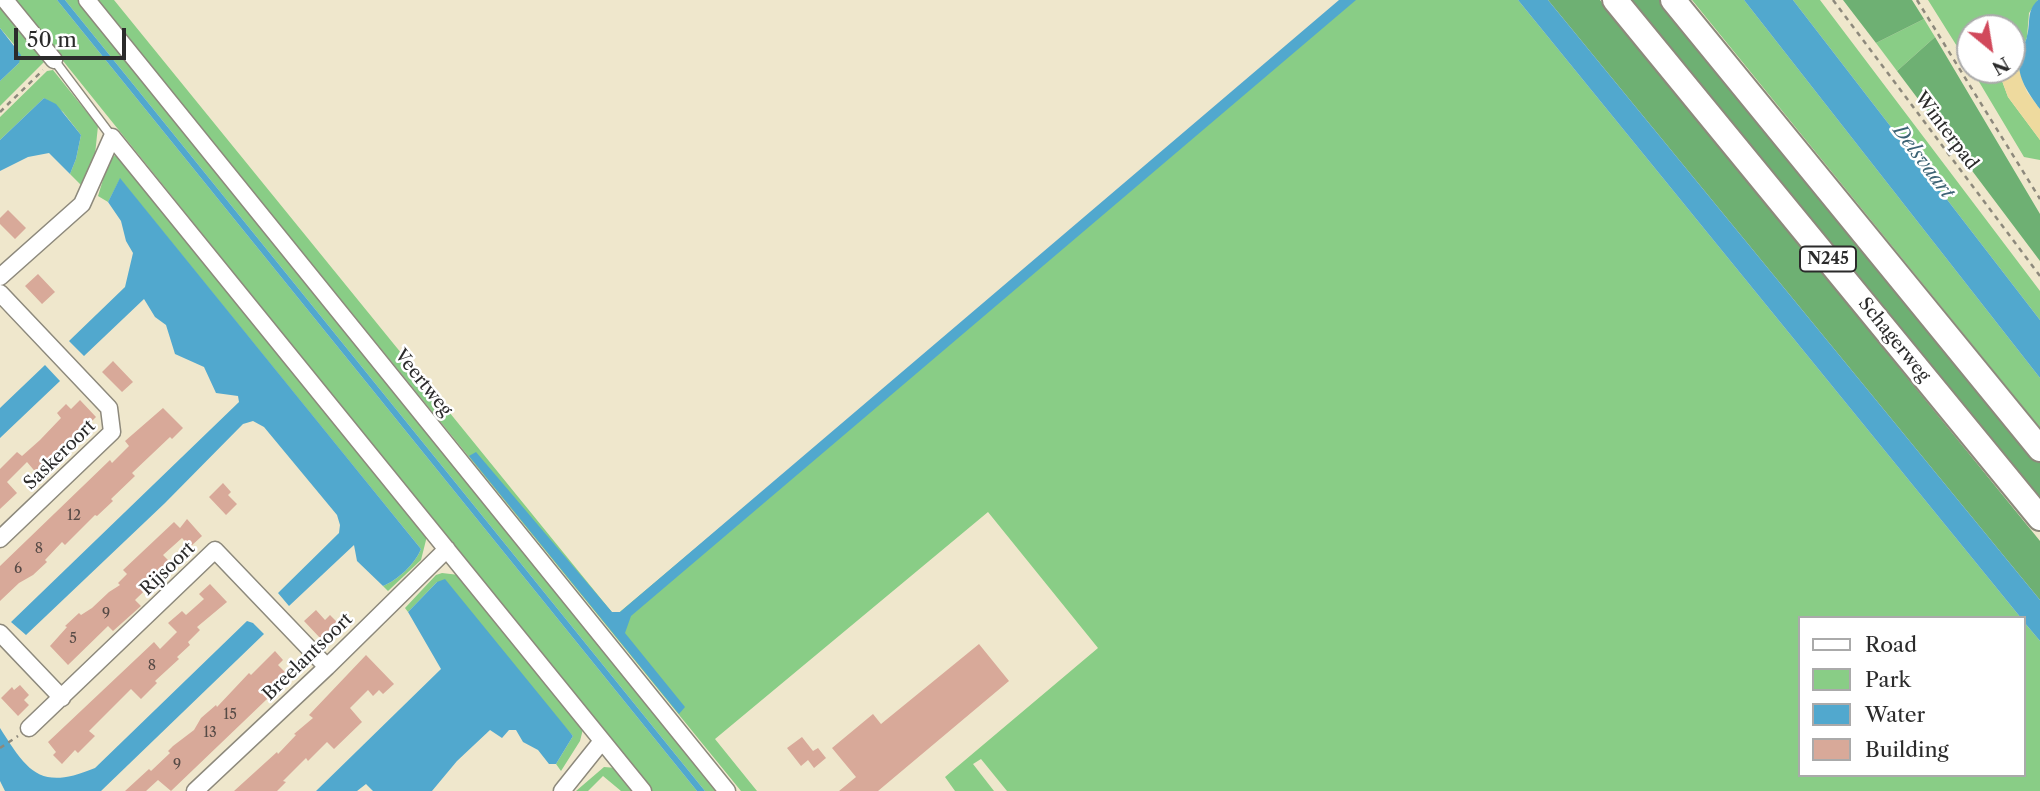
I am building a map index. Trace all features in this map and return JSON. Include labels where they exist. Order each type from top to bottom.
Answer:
[{"type":"main road","name":"Schagerweg","points":[[1615,0],[2040,518]]},
{"type":"main road","name":"N245","points":[[1673,0],[2040,449]]},
{"type":"street","points":[[5,0],[54,60]]},
{"type":"street","name":"Veertweg","points":[[87,0],[727,791]]},
{"type":"street","points":[[0,277],[82,204],[112,137],[643,791]]},
{"type":"street","name":"Saskeroort","points":[[0,293],[108,408],[112,432],[0,539]]},
{"type":"street","name":"Breelantsoort","points":[[195,791],[447,549]]},
{"type":"street","name":"Rijsoort","points":[[23,733],[215,550],[327,667]]},
{"type":"street","points":[[3,636],[62,698]]},
{"type":"street","points":[[562,791],[603,741]]},
{"type":"lane","points":[[54,60],[112,137]]},
{"type":"path","name":"Winterpad","points":[[1833,0],[2040,276]]},
{"type":"path","points":[[1917,0],[2040,199]]},
{"type":"path","points":[[0,112],[54,60]]},
{"type":"path","points":[[0,748],[23,733]]},
{"type":"green space","points":[[14,0],[57,0],[697,791],[651,791]]},
{"type":"green space","points":[[65,0],[79,0],[720,791],[705,791]]},
{"type":"green space","points":[[97,0],[114,0],[615,616],[1346,0],[1518,0],[2019,616],[1798,616],[1798,777],[2026,777],[2026,624],[2040,641],[2040,791],[1007,791],[981,759],[973,764],[994,791],[955,791],[945,777],[1098,648],[988,512],[715,739],[757,791],[741,791]]},
{"type":"green space","points":[[1548,0],[1600,0],[2040,541],[2040,600]]},
{"type":"green space","points":[[1632,0],[1661,0],[2040,463],[2040,502]]},
{"type":"green space","points":[[1692,0],[1744,0],[2040,378],[2040,428]]},
{"type":"green space","points":[[1793,0],[1820,0],[2040,291],[2040,320]]},
{"type":"green space","points":[[1843,0],[1912,0],[1924,19],[1876,43]]},
{"type":"green space","points":[[1928,0],[2038,0],[2029,13],[2026,40],[2026,14],[1956,14],[1956,45]]},
{"type":"green space","points":[[0,5],[45,61],[0,106],[0,81],[19,63],[17,48],[0,28]]},
{"type":"green space","points":[[1924,19],[1935,37],[1897,71],[1876,43]]},
{"type":"green space","points":[[1935,37],[1956,72],[1956,84],[1963,84],[2040,214],[2040,261],[1897,71]]},
{"type":"green space","points":[[53,70],[98,126],[94,164],[85,189],[70,174],[81,135],[63,112],[44,98],[0,140],[0,117],[47,71]]},
{"type":"green space","points":[[1980,84],[2003,84],[2008,97],[2040,140],[2040,160],[2024,157]]},
{"type":"green space","points":[[119,152],[427,536],[421,560],[388,591],[383,586],[405,571],[421,549],[120,179],[108,202],[98,196],[109,160]]},
{"type":"green space","points":[[436,575],[459,575],[583,729],[580,741],[561,771],[556,764],[573,736],[437,582],[408,612],[405,608]]},
{"type":"green space","points":[[604,767],[616,768],[635,791],[621,791],[603,776],[588,791],[576,791]]},
{"type":"sand","points":[[2003,84],[2024,84],[2040,109],[2040,140],[2008,97]]},
{"type":"water","points":[[57,0],[65,0],[705,791],[697,791]]},
{"type":"water","points":[[1339,0],[1356,0],[631,616],[625,633],[685,707],[679,714],[469,456],[476,452],[612,612],[620,612]]},
{"type":"water","points":[[1518,0],[1548,0],[2040,600],[2040,641],[2026,624],[2026,616],[2019,616]]},
{"type":"water","points":[[1744,0],[1793,0],[2040,320],[2040,378]]},
{"type":"water","points":[[2040,0],[2040,109],[2025,84],[2026,39],[2034,4]]},
{"type":"water","points":[[0,28],[21,55],[19,63],[0,81]]},
{"type":"water","points":[[44,98],[56,104],[81,135],[70,174],[49,153],[28,157],[0,171],[0,140]]},
{"type":"water","points":[[120,178],[421,549],[410,566],[394,580],[383,586],[357,561],[354,545],[289,606],[278,593],[339,533],[340,525],[337,515],[264,427],[253,421],[243,424],[165,503],[26,635],[11,622],[239,402],[238,396],[216,393],[204,367],[175,354],[166,325],[155,317],[144,299],[84,356],[69,341],[125,287],[133,253],[126,241],[121,221],[108,202]]},
{"type":"water","points":[[45,365],[60,381],[0,438],[0,408]]},
{"type":"water","points":[[445,579],[573,736],[556,764],[549,764],[538,750],[523,742],[516,730],[509,730],[502,738],[490,730],[457,761],[432,791],[373,791],[366,784],[357,791],[316,791],[441,669],[408,612],[437,582]]},
{"type":"water","points":[[247,621],[264,634],[101,791],[5,791],[0,781],[0,728],[19,756],[37,773],[61,778],[95,768]]},
{"type":"building","points":[[8,210],[26,228],[15,239],[0,224],[0,218]]},
{"type":"building","points":[[38,274],[55,292],[42,304],[25,286]]},
{"type":"building","points":[[113,361],[133,382],[122,392],[102,372]]},
{"type":"building","points":[[80,400],[96,417],[38,475],[27,462],[7,482],[17,493],[0,509],[0,469],[17,452],[22,456],[40,440],[61,418],[57,413],[66,404],[71,409]]},
{"type":"building","points":[[163,408],[183,428],[132,473],[135,476],[111,499],[113,501],[65,545],[62,542],[45,560],[47,562],[0,601],[0,566],[110,460],[112,463],[129,446],[125,441]]},
{"type":"building","points":[[223,483],[231,492],[228,495],[237,504],[226,515],[209,497]]},
{"type":"building","points":[[187,519],[202,536],[190,547],[182,538],[163,555],[172,564],[135,600],[141,606],[113,631],[108,626],[68,665],[50,646],[67,627],[65,626],[120,585],[118,583],[127,574],[123,570],[174,522],[180,528]]},
{"type":"building","points":[[210,584],[227,602],[197,627],[200,630],[188,642],[190,645],[141,699],[131,689],[89,731],[95,736],[78,753],[75,750],[62,764],[53,755],[56,752],[48,742],[154,642],[160,649],[177,632],[168,623],[182,611],[186,615],[204,599],[199,594]]},
{"type":"building","points":[[316,610],[325,620],[330,615],[343,628],[332,639],[327,634],[321,639],[304,621]]},
{"type":"building","points":[[979,644],[1009,681],[878,791],[839,791],[856,777],[832,748],[873,714],[881,724]]},
{"type":"building","points":[[275,651],[283,660],[278,665],[290,677],[171,791],[158,780],[146,791],[125,791],[149,769],[151,771],[170,753],[168,751],[173,746],[194,730],[201,718],[216,705],[217,707],[249,673],[251,675]]},
{"type":"building","points":[[366,655],[394,684],[383,694],[379,690],[373,696],[368,690],[350,708],[362,722],[334,749],[327,742],[308,761],[306,758],[277,791],[234,791],[277,752],[278,754],[296,735],[294,734],[313,718],[309,715]]},
{"type":"building","points":[[20,685],[29,695],[24,700],[29,705],[18,716],[1,698],[12,687],[14,690]]},
{"type":"building","points":[[802,737],[813,751],[818,748],[826,758],[814,768],[808,760],[801,766],[787,748]]},
{"type":"water label","name":"Delsvaart","points":[[1923,162]]}]
